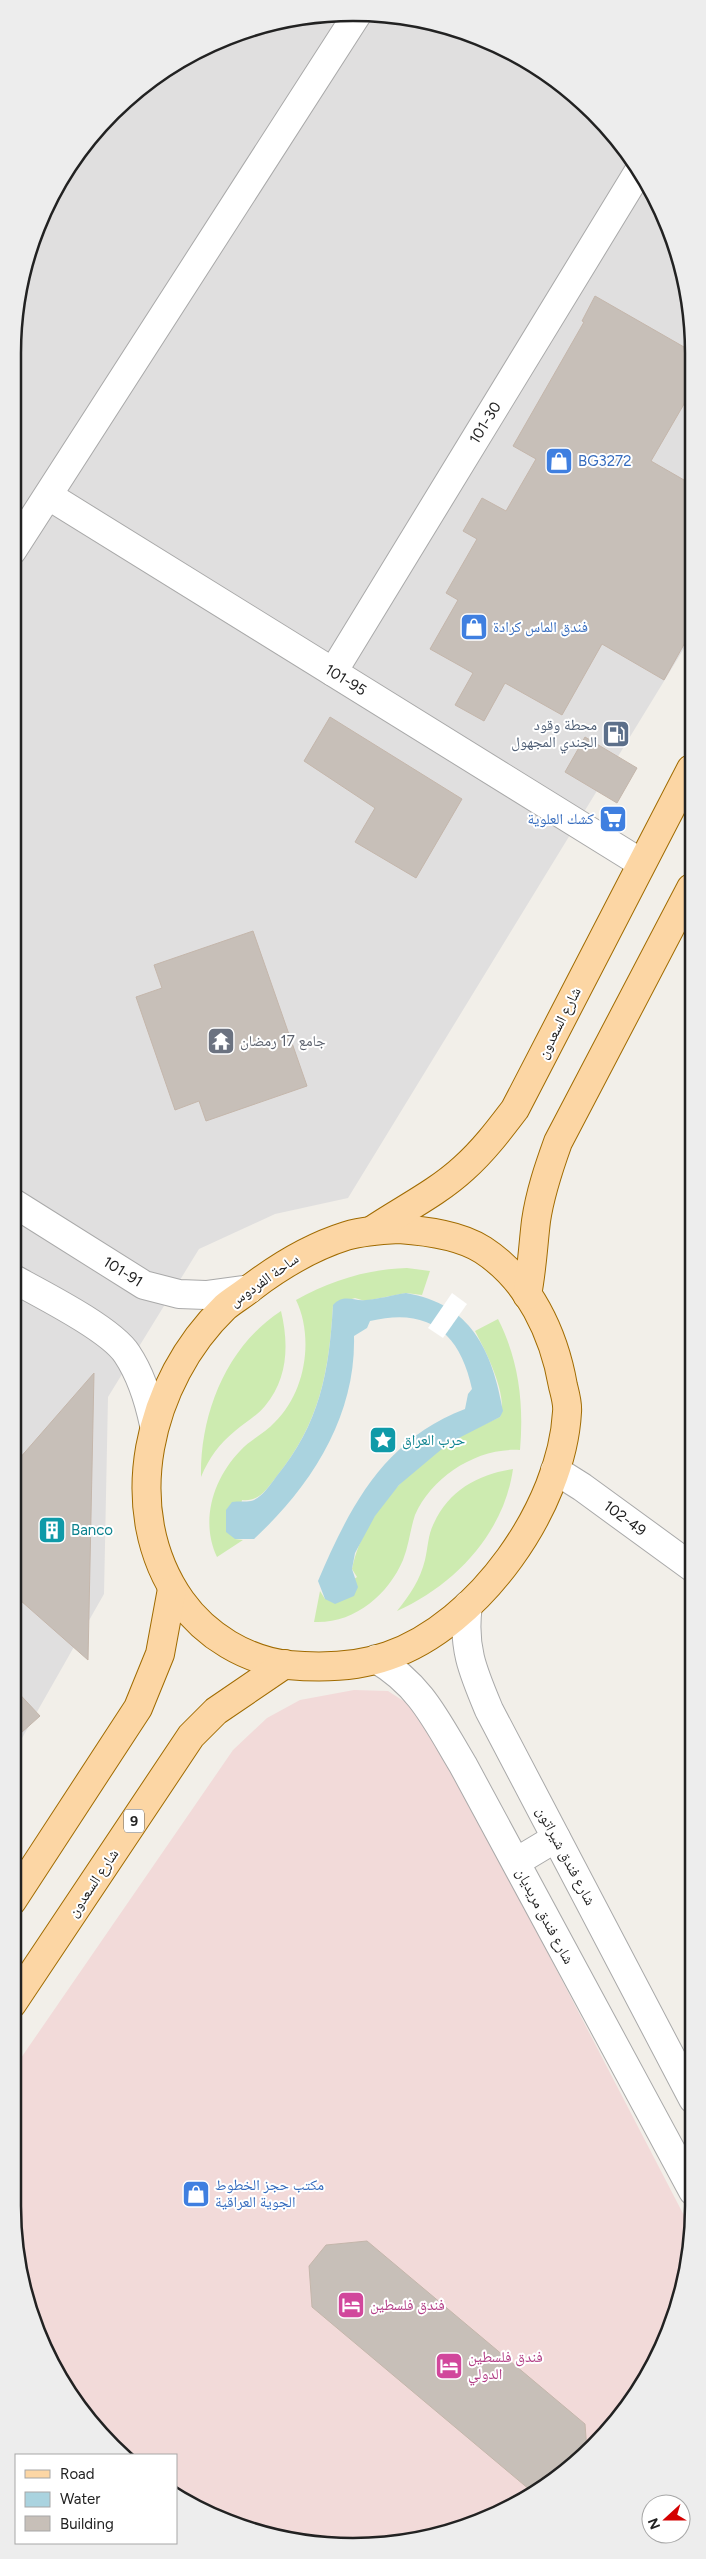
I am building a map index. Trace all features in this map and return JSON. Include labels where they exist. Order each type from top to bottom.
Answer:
[{"type":"main road","name":"شارع السعدون","points":[[372,1231],[433,1192],[464,1168],[491,1140],[509,1117],[685,781]]},
{"type":"main road","points":[[527,1295],[534,1261],[536,1220],[541,1196],[558,1142],[685,901]]},
{"type":"main road","name":"ساحة الفردوس","points":[[372,1231],[426,1231],[481,1249],[505,1268],[538,1311],[558,1357],[568,1409],[564,1437],[544,1501],[520,1544],[503,1568],[468,1604],[439,1628],[414,1644],[388,1656],[376,1659],[333,1666],[285,1664],[258,1658],[232,1647],[208,1631],[188,1612],[172,1589],[160,1563],[147,1512],[148,1459],[154,1426],[174,1377],[189,1352],[226,1306],[294,1257],[345,1236],[372,1231]]},
{"type":"main road","points":[[21,1887],[138,1708],[160,1654],[172,1589]]},
{"type":"main road","name":"شارع السعدون","points":[[21,1991],[191,1736],[216,1712],[285,1664]]},
{"type":"street","points":[[21,538],[353,21]]},
{"type":"street","name":"101-30","points":[[333,672],[635,178]]},
{"type":"street","name":"101-95","points":[[49,496],[642,863]]},
{"type":"street","name":"101-91","points":[[21,1208],[144,1285],[179,1294],[206,1295],[250,1290]]},
{"type":"street","points":[[21,1283],[114,1338],[127,1353],[139,1376],[154,1426]]},
{"type":"street","name":"102-49","points":[[555,1470],[582,1486],[685,1563]]},
{"type":"street","name":"شارع فندق شيراتون","points":[[468,1604],[466,1619],[470,1664],[489,1710],[685,2084]]},
{"type":"street","name":"شارع فندق مريديان","points":[[376,1659],[406,1678],[427,1704],[516,1862],[685,2174]]},
{"type":"street","points":[[516,1862],[556,1838]]},
{"type":"shaded area","points":[[353,21],[396,24],[418,28],[460,39],[500,55],[555,90],[588,118],[602,134],[629,169],[651,206],[673,267],[682,310],[684,331],[685,647],[348,1198],[275,1214],[199,1249],[108,1397],[104,1594],[21,1740],[21,353],[24,310],[28,288],[39,246],[55,206],[77,169],[118,118],[169,77],[206,55],[246,39],[288,28],[310,24]]},
{"type":"shaded area","points":[[354,1690],[388,1691],[424,1714],[685,2217],[682,2249],[673,2292],[651,2353],[629,2390],[588,2441],[537,2482],[500,2504],[460,2520],[396,2535],[353,2538],[310,2535],[246,2520],[206,2504],[178,2488],[178,2454],[133,2454],[118,2441],[90,2408],[55,2353],[39,2313],[24,2249],[21,2206],[21,2058],[233,1750],[267,1718],[300,1700]]},
{"type":"green space","points":[[407,1268],[430,1271],[422,1295],[406,1293],[365,1301],[355,1298],[333,1305],[329,1352],[320,1395],[313,1416],[292,1456],[266,1490],[258,1497],[242,1500],[235,1539],[243,1540],[217,1557],[210,1529],[212,1501],[216,1487],[240,1451],[271,1426],[286,1410],[300,1380],[304,1364],[305,1330],[296,1300],[322,1287],[349,1277]]},
{"type":"green space","points":[[281,1311],[286,1348],[285,1361],[273,1396],[262,1410],[219,1446],[201,1477],[205,1430],[211,1406],[220,1384],[231,1363],[245,1343]]},
{"type":"green space","points":[[498,1319],[511,1350],[518,1383],[521,1416],[520,1450],[488,1453],[458,1467],[445,1477],[433,1488],[415,1515],[403,1560],[397,1573],[379,1596],[368,1605],[343,1618],[314,1622],[320,1591],[325,1599],[357,1577],[352,1569],[357,1550],[365,1532],[388,1497],[417,1467],[433,1454],[468,1432],[500,1417],[502,1408],[499,1386],[490,1361],[475,1331]]},
{"type":"green space","points":[[513,1469],[508,1492],[499,1515],[488,1535],[473,1554],[457,1572],[438,1587],[397,1611],[417,1581],[425,1560],[432,1527],[440,1511],[448,1501],[466,1486],[477,1480],[500,1471]]},
{"type":"water","points":[[406,1293],[428,1299],[447,1308],[462,1319],[475,1333],[485,1350],[492,1368],[503,1411],[500,1417],[449,1443],[399,1485],[375,1516],[355,1553],[352,1569],[358,1587],[354,1596],[335,1604],[325,1599],[318,1581],[330,1553],[357,1502],[391,1457],[412,1438],[437,1422],[465,1409],[468,1394],[472,1389],[467,1369],[450,1339],[438,1328],[425,1321],[409,1318],[370,1321],[367,1328],[354,1336],[353,1366],[338,1422],[326,1448],[294,1496],[254,1539],[235,1539],[226,1532],[226,1510],[232,1502],[251,1501],[262,1494],[291,1457],[303,1437],[312,1417],[325,1375],[333,1305],[341,1299],[366,1300]]},
{"type":"pier","points":[[452,1293],[467,1304],[443,1338],[428,1328]]},
{"type":"building","points":[[595,296],[685,347],[685,402],[651,461],[685,481],[685,643],[664,680],[602,644],[562,715],[505,683],[484,721],[455,705],[473,673],[430,649],[458,600],[446,593],[477,539],[463,531],[482,498],[506,511],[536,459],[513,446],[584,322],[582,321]]},
{"type":"building","points":[[330,717],[462,799],[416,878],[355,842],[375,808],[304,761]]},
{"type":"building","points":[[585,737],[637,768],[617,803],[565,772]]},
{"type":"building","name":"جامع 17 رمضان","points":[[253,931],[307,1086],[206,1121],[199,1101],[175,1110],[136,997],[162,988],[154,965]]},
{"type":"building","name":"Banco","points":[[94,1373],[88,1660],[21,1601],[21,1457]]},
{"type":"building","points":[[21,1696],[40,1716],[21,1733]]},
{"type":"building","name":"فندق فلسطين الدولي","points":[[367,2241],[585,2424],[586,2442],[555,2469],[527,2488],[312,2307],[309,2266],[326,2245]]},
{"type":"place","name":"BG3272","points":[[559,461]]},
{"type":"place","name":"فندق الماس كرادة","points":[[474,627]]},
{"type":"place","name":"محطة وقود الجندي المجهول","points":[[616,734]]},
{"type":"place","name":"كشك العلوية","points":[[613,819]]},
{"type":"place","name":"جامع 17 رمضان","points":[[221,1041]]},
{"type":"place","name":"حرب العراق","points":[[383,1440]]},
{"type":"place","name":"Banco","points":[[52,1530]]},
{"type":"place","name":"مكتب حجز الخطوط الجوية العراقية","points":[[196,2194]]},
{"type":"place","name":"فندق فلسطين","points":[[351,2305]]},
{"type":"place","name":"فندق فلسطين الدولي","points":[[449,2366]]}]
